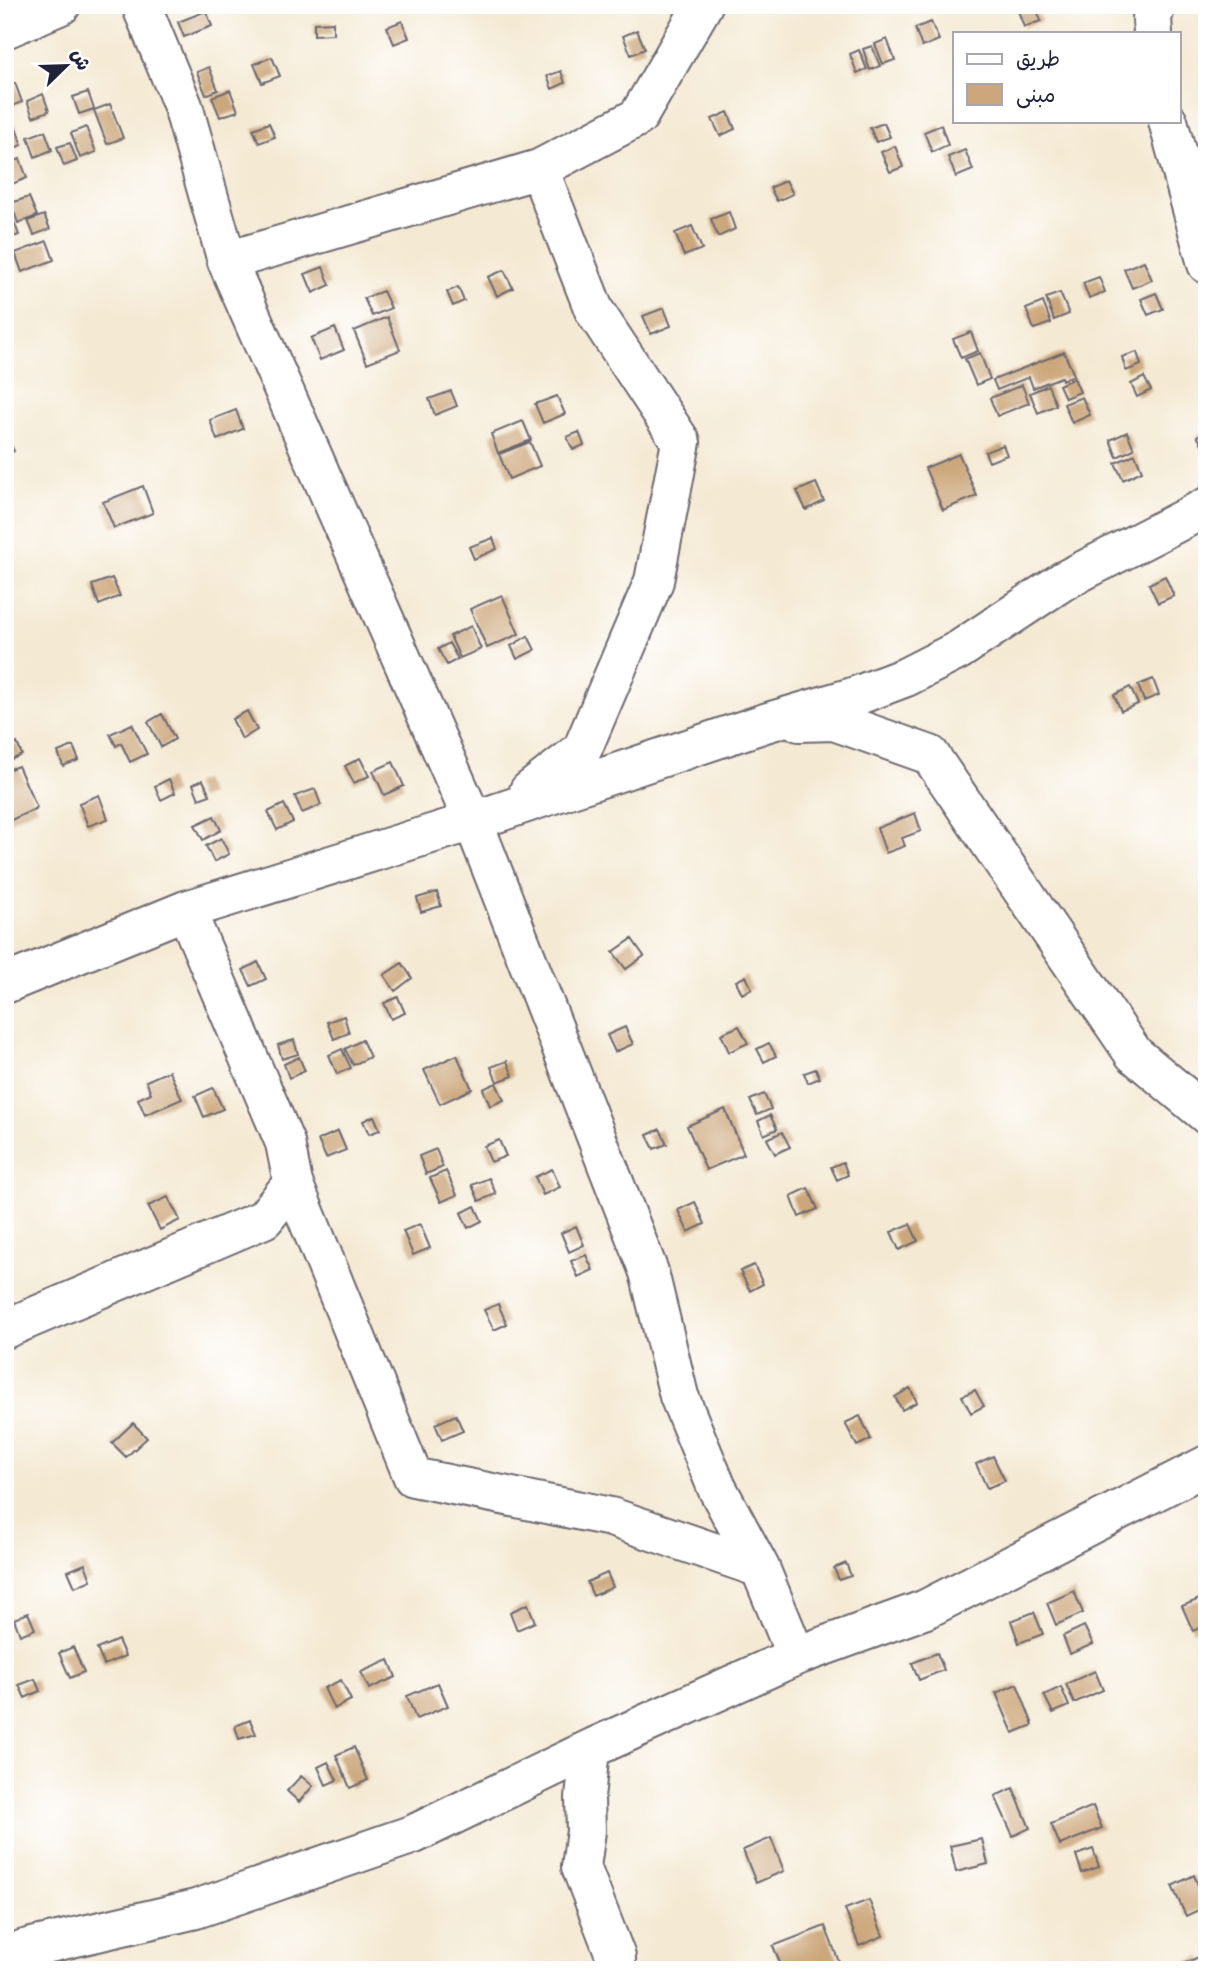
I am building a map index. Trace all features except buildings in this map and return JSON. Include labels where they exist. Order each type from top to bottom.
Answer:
[{"type":"street","points":[[5,29],[61,5]]},
{"type":"street","points":[[141,5],[183,106],[227,261],[490,815],[649,1272],[679,1396],[717,1488],[760,1567],[796,1656]]},
{"type":"street","points":[[227,261],[539,169],[638,117],[703,5]]},
{"type":"street","points":[[1153,32],[1152,18],[1156,5]]},
{"type":"street","points":[[1168,122],[1207,264]]},
{"type":"street","points":[[490,815],[582,750],[654,581],[681,442],[594,310],[539,169]]},
{"type":"street","points":[[5,984],[186,910],[490,815],[765,723],[853,697],[905,677],[959,650],[1063,581],[1207,507]]},
{"type":"street","points":[[765,723],[834,721],[930,755],[1133,1054],[1207,1115]]},
{"type":"street","points":[[186,910],[285,1143],[293,1183],[413,1477],[611,1517],[760,1567]]},
{"type":"street","points":[[5,1329],[264,1219],[293,1183]]},
{"type":"street","points":[[5,1955],[197,1909],[414,1835],[590,1749],[796,1656],[926,1609],[1207,1465]]},
{"type":"street","points":[[590,1749],[585,1798],[586,1831],[580,1867],[616,1957],[616,1970]]}]
